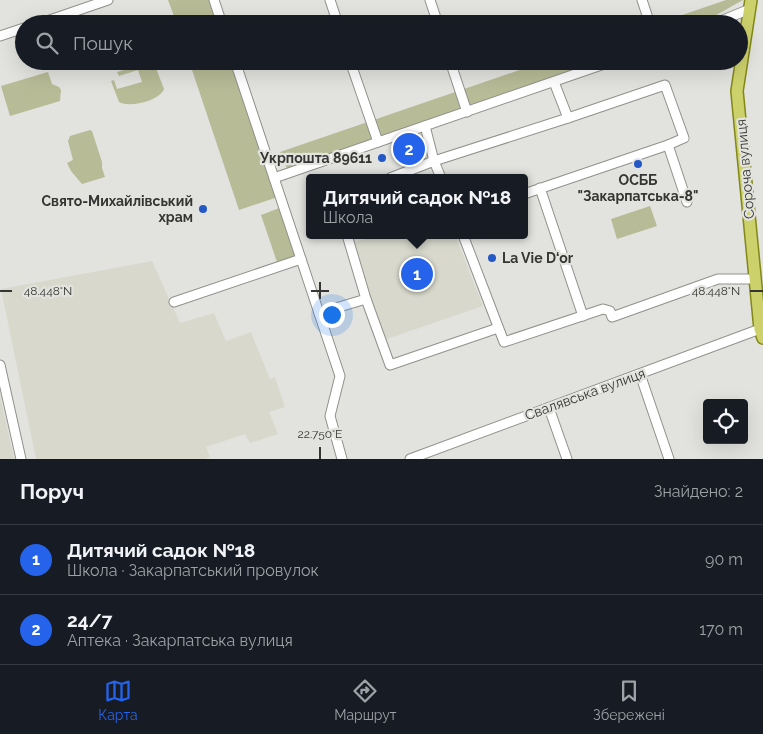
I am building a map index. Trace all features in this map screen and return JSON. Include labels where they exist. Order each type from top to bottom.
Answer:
[{"type":"main road","name":"Сороча вулиця","points":[[748,18],[750,4]]},
{"type":"main road","name":"Сороча вулиця","points":[[741,70],[738,91],[761,333]]},
{"type":"street","points":[[64,15],[108,0]]},
{"type":"street","points":[[214,0],[219,15]]},
{"type":"street","points":[[330,0],[335,15]]},
{"type":"street","points":[[430,0],[435,15]]},
{"type":"street","points":[[642,0],[647,15]]},
{"type":"street","points":[[730,15],[750,4]]},
{"type":"street","points":[[0,36],[15,31]]},
{"type":"street","points":[[238,70],[340,376],[330,416],[342,459]]},
{"type":"street","points":[[353,70],[378,142]]},
{"type":"street","points":[[453,70],[467,112]]},
{"type":"street","points":[[274,178],[588,70]]},
{"type":"street","points":[[554,82],[568,118]]},
{"type":"street","points":[[400,174],[434,161],[665,85],[684,138],[528,192]]},
{"type":"street","points":[[425,126],[439,174]]},
{"type":"street","points":[[668,145],[687,202]]},
{"type":"street","points":[[540,188],[583,316]]},
{"type":"street","points":[[348,239],[366,300],[390,365],[498,328]]},
{"type":"street","points":[[465,239],[504,342],[603,310],[610,311],[612,317],[718,279],[755,279]]},
{"type":"street","points":[[174,302],[301,259]]},
{"type":"street","points":[[319,313],[366,300]]},
{"type":"street","name":"Свалявська вулиця","points":[[410,459],[640,374],[761,333]]},
{"type":"street","points":[[0,365],[21,459]]},
{"type":"street","points":[[640,374],[669,459]]},
{"type":"street","points":[[549,408],[566,459]]},
{"type":"shaded area","points":[[364,239],[457,239],[483,306],[384,340],[353,243]]},
{"type":"shaded area","points":[[152,261],[180,323],[214,313],[226,341],[251,332],[270,379],[275,377],[285,407],[269,412],[278,434],[250,443],[245,434],[206,447],[210,457],[205,459],[36,459],[1,289]]},
{"type":"shaded area","points":[[0,394],[4,414],[14,459],[0,459]]},
{"type":"green space","points":[[168,0],[209,0],[215,15],[174,15]]},
{"type":"green space","points":[[726,0],[743,0],[716,15],[682,15]]},
{"type":"green space","points":[[124,70],[138,70],[119,76],[117,72]]},
{"type":"green space","points":[[138,70],[157,70],[164,89],[150,100],[137,104],[124,104],[119,102],[111,81],[114,80],[117,89],[142,82]]},
{"type":"green space","points":[[192,70],[234,70],[278,197],[239,210]]},
{"type":"green space","points":[[520,70],[581,70],[288,171],[280,152]]},
{"type":"green space","points":[[48,72],[52,84],[61,90],[60,101],[10,116],[1,86]]},
{"type":"green space","points":[[92,131],[102,162],[105,177],[82,184],[67,163],[73,160],[68,141],[70,136]]},
{"type":"green space","points":[[650,206],[657,226],[617,239],[611,219]]},
{"type":"green space","points":[[282,207],[299,258],[278,265],[261,215]]},
{"type":"place","name":"24/7","points":[[409,149]]},
{"type":"place","name":"Укрпошта 89611","points":[[382,158]]},
{"type":"place","name":"ОСББ \"Закарпатська-8\"","points":[[638,164]]},
{"type":"place","name":"Свято-Михайлівський храм","points":[[203,209]]},
{"type":"place","name":"La Vie D‘or","points":[[492,258]]},
{"type":"place","name":"Дитячий садок №18","points":[[417,274]]}]
